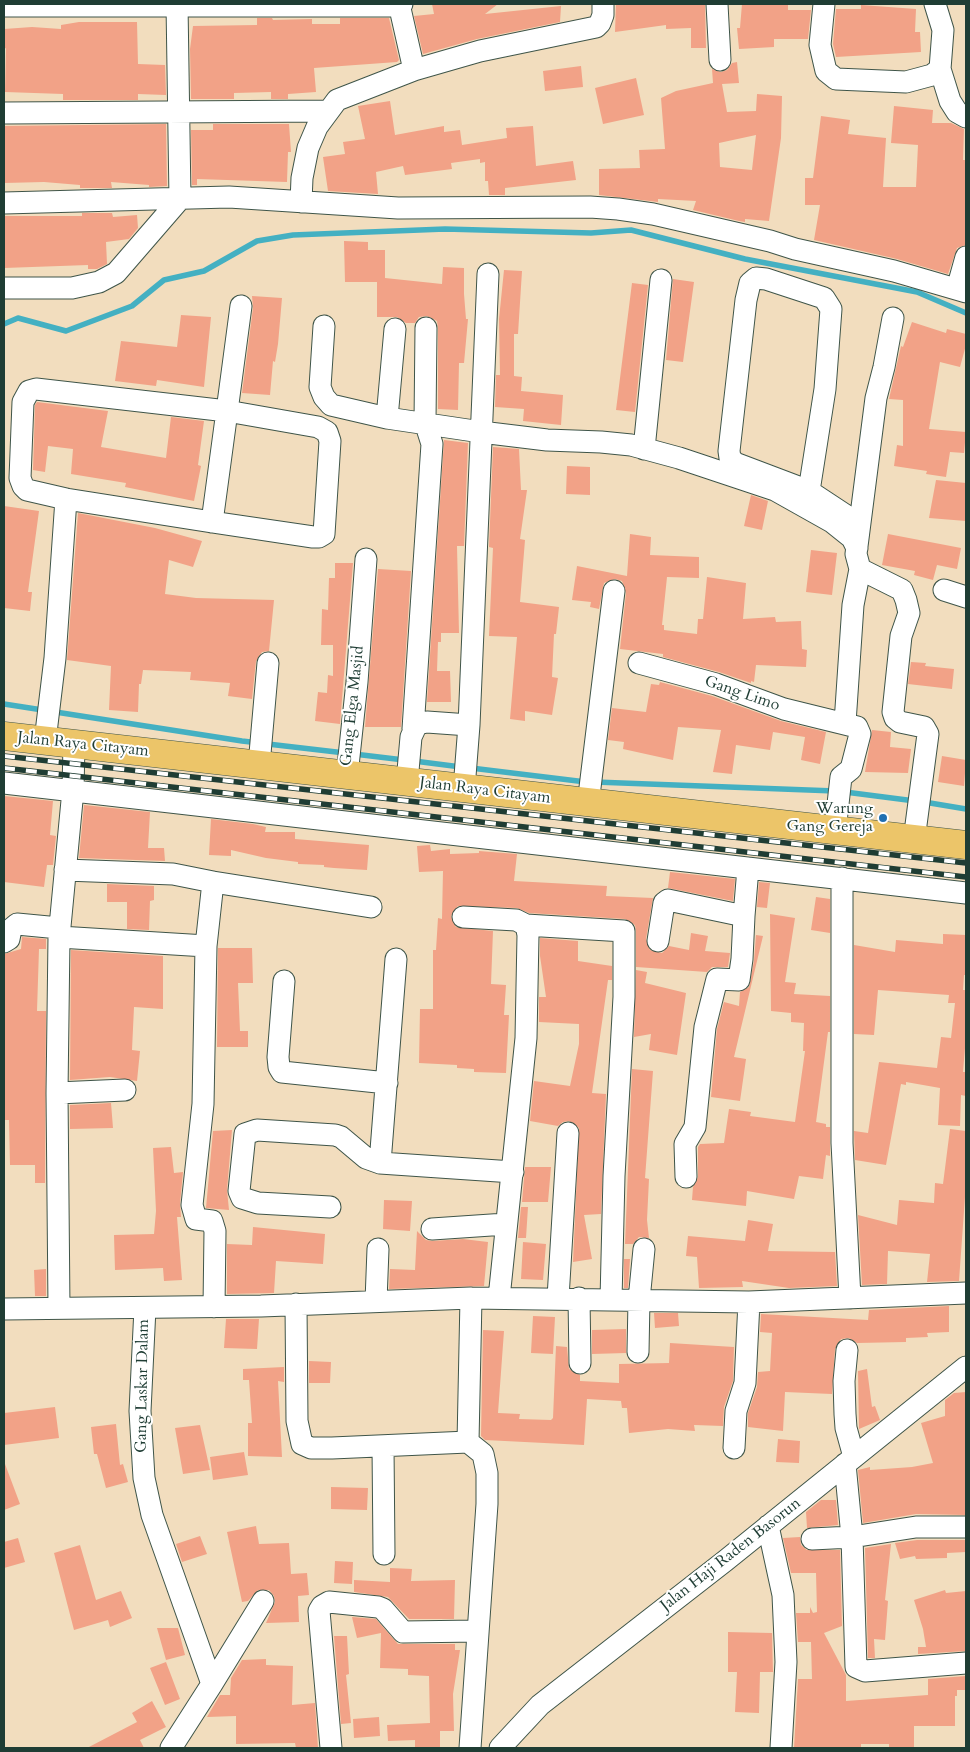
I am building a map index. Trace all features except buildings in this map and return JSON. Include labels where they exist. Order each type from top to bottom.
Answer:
[{"type":"main road","name":"Jalan Raya Citayam","points":[[4,736],[46,733],[74,744],[348,765],[407,777],[589,795],[835,831],[916,830],[966,845]]},
{"type":"street","points":[[4,6],[400,4],[414,70]]},
{"type":"street","points":[[301,202],[302,178],[308,148],[317,127],[337,100],[414,70],[480,51],[596,27],[603,16],[603,4]]},
{"type":"street","points":[[717,4],[720,60]]},
{"type":"street","points":[[824,4],[820,45],[826,71],[836,79],[906,82],[932,75],[940,69]]},
{"type":"street","points":[[935,4],[942,30],[940,69],[950,101],[957,112],[966,117]]},
{"type":"street","points":[[4,288],[72,288],[99,282],[116,273],[180,199],[177,5]]},
{"type":"street","points":[[4,113],[328,111]]},
{"type":"street","points":[[4,203],[229,198],[398,208],[590,207],[638,211],[894,271],[962,290],[966,257]]},
{"type":"street","points":[[464,782],[468,731],[488,274]]},
{"type":"street","points":[[808,491],[825,389],[831,309],[824,298],[766,279],[756,278],[750,283],[746,300],[729,451],[730,458],[735,463],[808,491],[859,524]]},
{"type":"street","points":[[644,449],[661,280]]},
{"type":"street","points":[[212,522],[241,306]]},
{"type":"street","points":[[893,318],[876,398],[859,524],[857,563],[860,569],[902,590],[906,600],[908,613],[901,636],[893,712],[895,718],[900,722],[927,730],[916,830]]},
{"type":"street","points":[[324,326],[320,387],[324,397],[331,405],[387,418],[425,422],[481,432],[547,440],[601,442],[644,449],[725,472],[775,490],[832,522],[852,538],[857,548]]},
{"type":"street","points":[[407,777],[432,444],[425,422],[426,328]]},
{"type":"street","points":[[387,418],[395,329]]},
{"type":"street","points":[[36,390],[227,411],[318,426],[327,432],[330,441],[324,534],[314,538],[66,499],[27,490],[20,478],[23,402],[29,391],[36,390]]},
{"type":"street","points":[[46,733],[52,693],[66,499]]},
{"type":"street","name":"Gang Elga Masjid","points":[[348,765],[366,559]]},
{"type":"street","points":[[835,831],[841,777],[851,769],[860,734],[857,727],[845,723],[853,605],[860,569]]},
{"type":"street","points":[[944,590],[966,598]]},
{"type":"street","points":[[589,795],[614,591]]},
{"type":"street","points":[[260,757],[268,663]]},
{"type":"street","name":"Gang Limo","points":[[639,663],[716,684],[800,713],[845,723]]},
{"type":"street","points":[[411,738],[417,724],[427,722],[468,731]]},
{"type":"street","points":[[59,1308],[57,1093],[59,933],[73,790],[74,744]]},
{"type":"street","points":[[4,783],[966,893]]},
{"type":"street","points":[[686,1177],[685,1144],[695,1127],[705,1026],[717,979],[738,980],[742,959],[748,868]]},
{"type":"street","points":[[65,870],[174,874],[371,907]]},
{"type":"street","points":[[842,878],[842,1143],[850,1298]]},
{"type":"street","points":[[213,882],[206,946],[203,1104],[192,1205],[196,1219],[212,1221],[215,1231],[214,1307]]},
{"type":"street","points":[[658,941],[664,903],[668,900],[744,916]]},
{"type":"street","points":[[463,917],[504,919],[526,925],[624,931],[624,997],[614,1166],[611,1300]]},
{"type":"street","points":[[4,942],[9,939],[11,929],[17,924],[59,933],[206,946]]},
{"type":"street","points":[[499,1298],[526,1038],[528,945],[526,925]]},
{"type":"street","points":[[380,1163],[396,959]]},
{"type":"street","points":[[284,981],[278,1057],[278,1066],[282,1072],[387,1083]]},
{"type":"street","points":[[57,1093],[125,1090]]},
{"type":"street","points":[[330,1208],[258,1203],[242,1198],[239,1191],[245,1134],[257,1130],[335,1135],[341,1137],[366,1158],[380,1163],[513,1172]]},
{"type":"street","points":[[568,1133],[568,1298],[580,1363]]},
{"type":"street","points":[[432,1229],[506,1224]]},
{"type":"street","points":[[376,1301],[378,1249]]},
{"type":"street","points":[[638,1352],[639,1300],[644,1249]]},
{"type":"street","points":[[4,1309],[214,1307],[471,1298],[749,1302],[966,1294]]},
{"type":"street","points":[[468,1442],[471,1298]]},
{"type":"street","points":[[734,1448],[736,1410],[745,1383],[749,1302]]},
{"type":"street","points":[[296,1304],[297,1421],[302,1444],[311,1448],[468,1442],[483,1454],[487,1473],[487,1504],[470,1748]]},
{"type":"street","name":"Gang Laskar Dalam","points":[[145,1308],[140,1411],[144,1478],[152,1515],[212,1684]]},
{"type":"street","points":[[847,1350],[844,1381],[844,1414],[850,1461],[855,1663],[859,1670],[966,1663]]},
{"type":"street","name":"Jalan Haji Raden Basorun","points":[[500,1748],[540,1705],[850,1461],[966,1367]]},
{"type":"street","points":[[383,1446],[384,1554]]},
{"type":"street","points":[[768,1526],[783,1595],[786,1662],[781,1748]]},
{"type":"street","points":[[812,1539],[852,1537],[916,1527],[966,1527]]},
{"type":"street","points":[[171,1748],[262,1601]]},
{"type":"street","points":[[332,1748],[320,1632],[319,1611],[322,1606],[329,1602],[378,1607],[383,1609],[403,1632],[478,1631]]},
{"type":"waterway","points":[[4,324],[18,318],[66,331],[132,306],[164,280],[204,271],[257,241],[293,235],[445,229],[591,233],[631,230],[745,259],[917,292],[966,313]]},
{"type":"waterway","points":[[4,704],[242,741],[345,753]]},
{"type":"waterway","points":[[354,754],[404,760]]},
{"type":"waterway","points":[[414,761],[461,767]]},
{"type":"waterway","points":[[471,768],[586,782]]},
{"type":"waterway","points":[[595,782],[835,791]]},
{"type":"waterway","points":[[845,792],[915,801]]},
{"type":"waterway","points":[[924,802],[966,809]]},
{"type":"railway","points":[[4,756],[966,863]]},
{"type":"railway","points":[[4,768],[966,877]]},
{"type":"place","name":"Warung Gang Gereja","points":[[883,818]]}]
